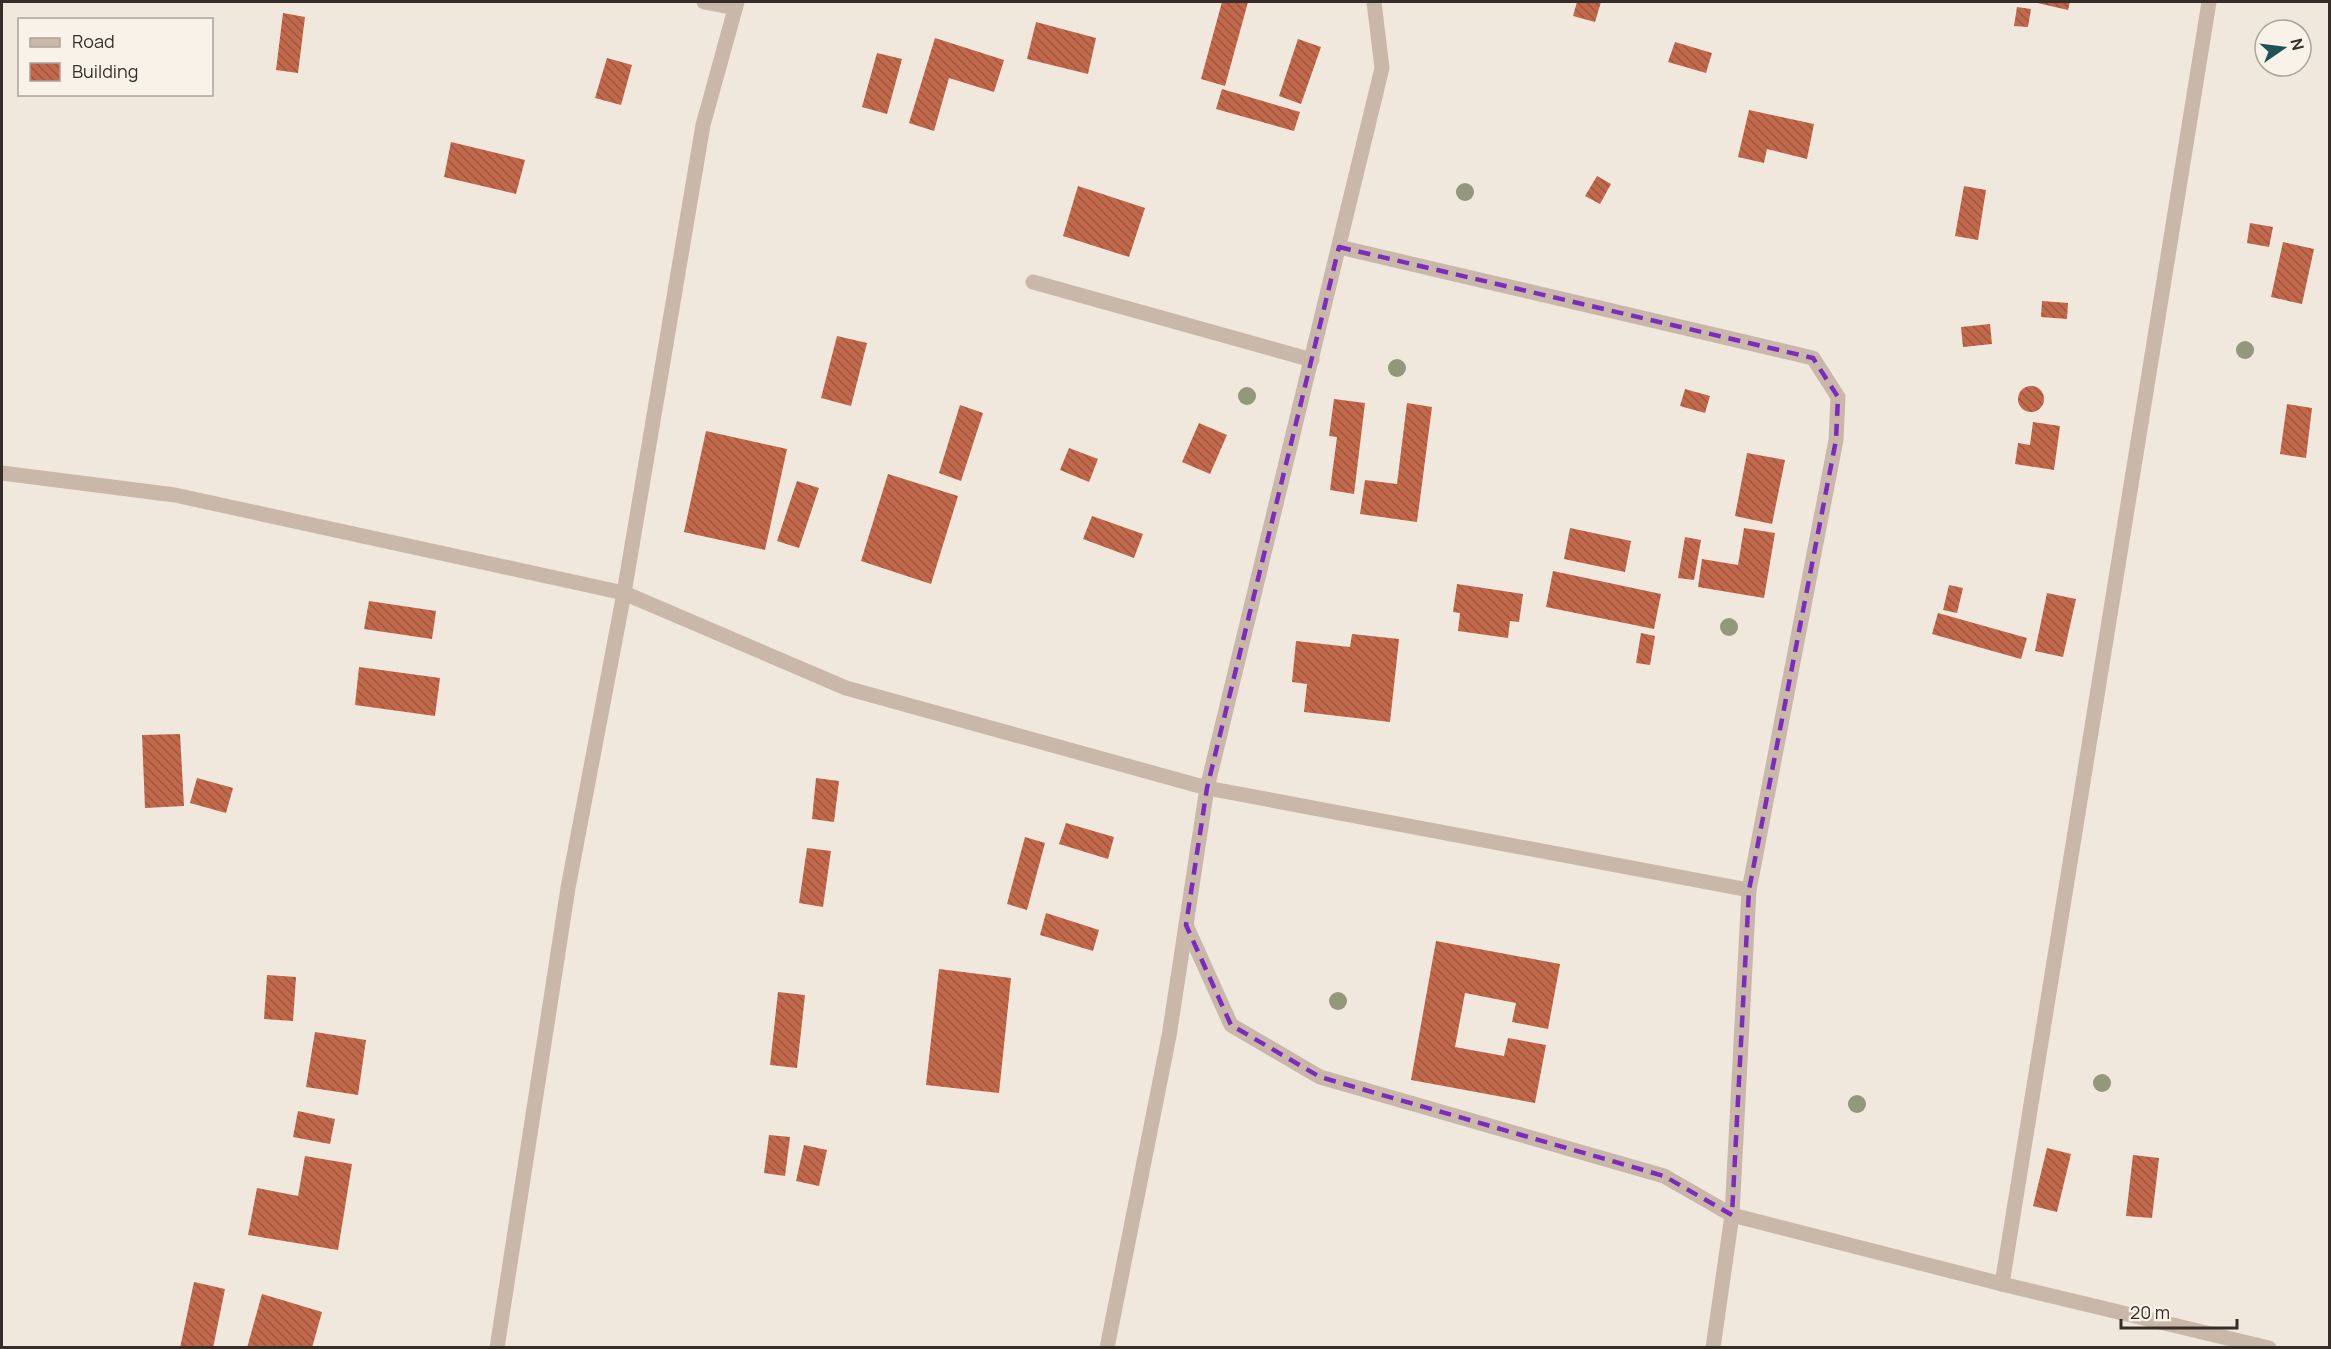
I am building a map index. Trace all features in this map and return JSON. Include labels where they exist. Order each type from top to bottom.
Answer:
[{"type":"street","points":[[497,1347],[568,888],[624,593],[703,124],[736,5],[704,2]]},
{"type":"street","points":[[1107,1347],[1169,1036],[1207,788],[1383,68],[1374,2]]},
{"type":"street","points":[[2002,1284],[2209,2]]},
{"type":"street","points":[[1339,248],[1813,358],[1838,397],[1836,440],[1749,890],[1732,1215],[1713,1347]]},
{"type":"street","points":[[1033,282],[1312,360]]},
{"type":"street","points":[[2,473],[176,495],[624,593],[846,688],[1207,788],[1749,890]]},
{"type":"street","points":[[1186,925],[1231,1025],[1320,1077],[1664,1176],[1732,1215],[2250,1345],[2269,1347]]},
{"type":"highlighted area","points":[[1339,247],[1813,358],[1838,397],[1836,440],[1749,890],[1732,1215],[1664,1176],[1320,1077],[1231,1025],[1186,925],[1207,788]]},
{"type":"building","points":[[1222,2],[1248,2],[1225,86],[1201,79]]},
{"type":"building","points":[[1577,2],[1601,2],[1595,22],[1573,16]]},
{"type":"building","points":[[2033,2],[2070,2],[2068,10]]},
{"type":"building","points":[[2017,7],[2031,9],[2028,27],[2014,26]]},
{"type":"building","points":[[283,13],[305,17],[298,73],[276,70]]},
{"type":"building","points":[[1036,22],[1096,38],[1088,74],[1027,59]]},
{"type":"building","points":[[935,38],[1004,60],[994,92],[949,78],[934,131],[909,123]]},
{"type":"building","points":[[1298,39],[1321,47],[1301,104],[1279,96]]},
{"type":"building","points":[[1675,42],[1712,53],[1706,73],[1668,62]]},
{"type":"building","points":[[877,53],[902,59],[887,114],[862,107]]},
{"type":"building","points":[[607,58],[632,65],[621,105],[595,98]]},
{"type":"building","points":[[1222,89],[1300,112],[1294,131],[1216,109]]},
{"type":"building","points":[[1749,110],[1814,124],[1807,159],[1767,149],[1764,163],[1738,157]]},
{"type":"building","points":[[451,142],[525,160],[516,194],[444,177]]},
{"type":"building","points":[[1597,176],[1611,184],[1600,204],[1585,196]]},
{"type":"building","points":[[1078,186],[1145,208],[1129,257],[1063,236]]},
{"type":"building","points":[[1964,186],[1986,190],[1978,240],[1955,236]]},
{"type":"building","points":[[2250,223],[2273,227],[2269,247],[2247,243]]},
{"type":"building","points":[[2283,242],[2314,249],[2302,304],[2271,297]]},
{"type":"building","points":[[2042,301],[2068,303],[2067,319],[2041,317]]},
{"type":"building","points":[[1990,324],[1992,344],[1963,347],[1961,327]]},
{"type":"building","points":[[837,336],[867,343],[851,406],[821,398]]},
{"type":"building","points":[[2031,386],[2040,390],[2044,399],[2040,408],[2031,412],[2022,408],[2018,399],[2022,390]]},
{"type":"building","points":[[1685,389],[1710,396],[1705,413],[1680,406]]},
{"type":"building","points":[[1334,399],[1365,403],[1354,494],[1330,490],[1337,437],[1329,436]]},
{"type":"building","points":[[1407,403],[1432,407],[1417,522],[1360,514],[1365,480],[1397,484]]},
{"type":"building","points":[[2287,404],[2312,408],[2306,458],[2280,454]]},
{"type":"building","points":[[960,405],[983,413],[961,481],[939,473]]},
{"type":"building","points":[[2033,422],[2060,426],[2054,470],[2015,464],[2018,443],[2030,445]]},
{"type":"building","points":[[1199,423],[1227,435],[1210,474],[1182,462]]},
{"type":"building","points":[[706,431],[787,449],[765,550],[684,532]]},
{"type":"building","points":[[1069,448],[1098,459],[1089,482],[1060,470]]},
{"type":"building","points":[[1747,453],[1785,460],[1772,524],[1735,516]]},
{"type":"building","points":[[888,474],[958,496],[931,584],[861,561]]},
{"type":"building","points":[[797,481],[819,488],[799,548],[777,541]]},
{"type":"building","points":[[1092,516],[1143,534],[1134,558],[1083,539]]},
{"type":"building","points":[[1570,528],[1631,541],[1625,572],[1564,559]]},
{"type":"building","points":[[1744,528],[1775,533],[1764,598],[1698,587],[1702,559],[1738,565]]},
{"type":"building","points":[[1685,537],[1701,540],[1694,580],[1678,578]]},
{"type":"building","points":[[1553,571],[1661,594],[1654,629],[1546,607]]},
{"type":"building","points":[[1457,584],[1523,594],[1519,622],[1510,621],[1508,638],[1458,631],[1460,613],[1453,612]]},
{"type":"building","points":[[1949,585],[1963,588],[1957,613],[1943,610]]},
{"type":"building","points":[[2047,593],[2076,599],[2063,657],[2035,651]]},
{"type":"building","points":[[369,601],[436,611],[432,639],[364,629]]},
{"type":"building","points":[[1938,613],[2027,638],[2021,659],[1932,634]]},
{"type":"building","points":[[1641,633],[1655,636],[1650,665],[1636,663]]},
{"type":"building","points":[[1352,634],[1399,639],[1390,722],[1304,712],[1307,684],[1292,682],[1296,641],[1350,647]]},
{"type":"building","points":[[359,667],[440,678],[435,716],[355,705]]},
{"type":"building","points":[[180,734],[184,806],[145,808],[142,735]]},
{"type":"building","points":[[197,778],[233,788],[226,813],[190,803]]},
{"type":"building","points":[[816,778],[839,781],[834,822],[812,819]]},
{"type":"building","points":[[1066,823],[1114,837],[1108,859],[1059,844]]},
{"type":"building","points":[[1025,837],[1045,843],[1027,910],[1007,904]]},
{"type":"building","points":[[807,848],[831,851],[823,907],[799,903]]},
{"type":"building","points":[[1046,913],[1099,930],[1093,951],[1040,935]]},
{"type":"building","points":[[1436,941],[1560,964],[1548,1029],[1512,1022],[1516,1003],[1465,993],[1455,1047],[1504,1056],[1508,1038],[1546,1045],[1535,1103],[1411,1080]]},
{"type":"building","points":[[939,969],[1011,978],[999,1093],[926,1085]]},
{"type":"building","points":[[267,975],[296,977],[293,1021],[264,1019]]},
{"type":"building","points":[[778,992],[805,995],[797,1068],[770,1065]]},
{"type":"building","points":[[315,1032],[366,1040],[358,1095],[306,1087]]},
{"type":"building","points":[[298,1111],[335,1119],[330,1144],[293,1137]]},
{"type":"building","points":[[769,1135],[790,1137],[785,1176],[764,1173]]},
{"type":"building","points":[[804,1145],[827,1150],[819,1186],[796,1181]]},
{"type":"building","points":[[2047,1148],[2071,1154],[2057,1212],[2033,1206]]},
{"type":"building","points":[[2133,1155],[2159,1158],[2152,1218],[2126,1216]]},
{"type":"building","points":[[305,1156],[352,1164],[338,1250],[248,1235],[257,1188],[298,1196]]},
{"type":"building","points":[[194,1282],[225,1289],[213,1348],[180,1348]]},
{"type":"building","points":[[262,1294],[322,1312],[312,1348],[247,1348]]}]
